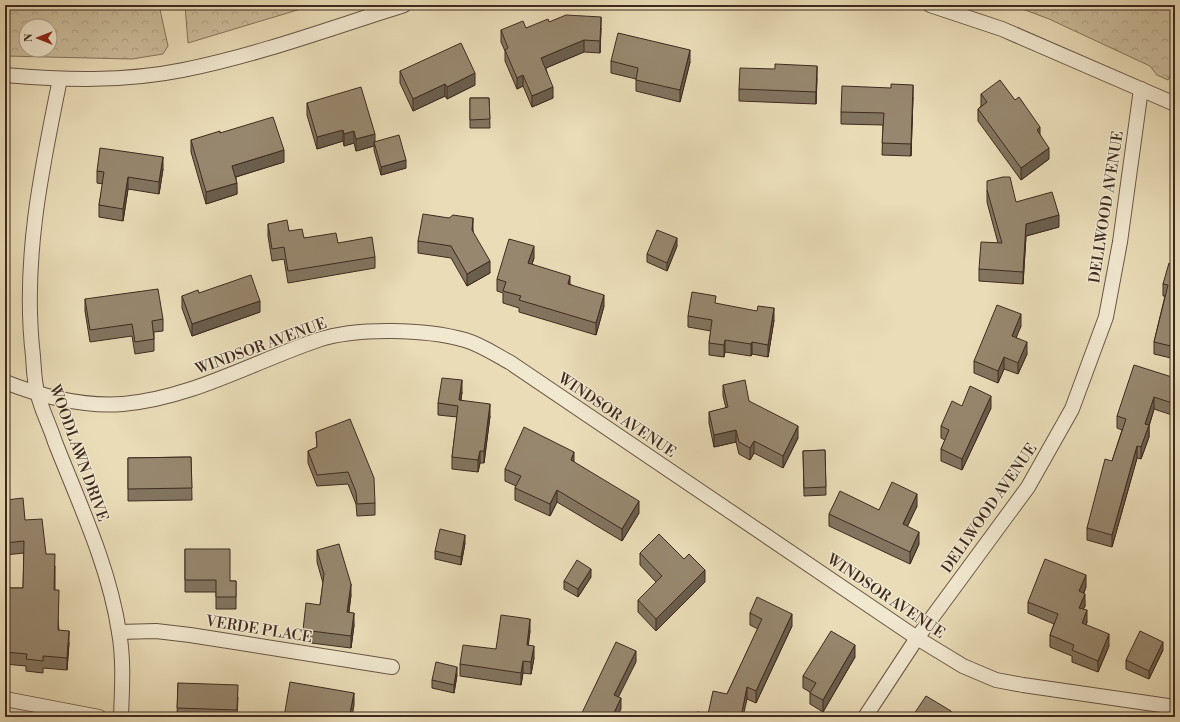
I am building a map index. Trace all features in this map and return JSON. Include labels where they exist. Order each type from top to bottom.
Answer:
[{"type":"street","points":[[5,75],[60,80],[135,77],[182,71],[235,58],[404,5]]},
{"type":"street","points":[[930,5],[1002,29],[1175,104]]},
{"type":"street","name":"WOODLAWN DRIVE","points":[[60,80],[42,167],[34,220],[30,268],[31,341],[38,395],[100,559],[119,632],[122,677],[121,717]]},
{"type":"street","name":"DELLWOOD AVENUE","points":[[865,717],[917,638],[1028,487],[1072,409],[1106,317],[1120,242],[1141,89]]},
{"type":"street","name":"WINDSOR AVENUE","points":[[5,382],[38,395],[69,402],[97,405],[145,401],[172,395],[200,386],[320,339],[383,331],[444,336],[466,341],[487,349],[511,363],[917,638],[963,666],[996,680],[1175,707]]},
{"type":"street","name":"VERDE PLACE","points":[[119,632],[156,631],[190,635],[392,667]]},
{"type":"street","points":[[5,699],[99,717]]},
{"type":"green space","points":[[5,5],[159,5],[168,46],[163,54],[132,59],[58,57],[58,18],[18,18],[18,56],[5,56]]},
{"type":"green space","points":[[185,5],[314,5],[188,43]]},
{"type":"green space","points":[[1012,5],[1175,5],[1175,65],[1168,80],[1157,75],[1150,66],[1049,19]]},
{"type":"building","points":[[566,15],[601,17],[600,41],[584,40],[541,58],[553,87],[532,96],[523,75],[517,78],[505,50],[508,48],[501,30],[523,21],[526,28],[548,19],[549,22]]},
{"type":"building","points":[[618,33],[690,50],[680,90],[636,80],[638,68],[611,61]]},
{"type":"building","points":[[461,43],[475,73],[447,87],[445,84],[413,99],[400,71]]},
{"type":"building","points":[[775,64],[817,66],[816,92],[739,89],[740,68],[775,69]]},
{"type":"building","points":[[1000,80],[1015,100],[1019,97],[1040,127],[1037,130],[1049,148],[1021,168],[978,109],[987,102],[981,94]]},
{"type":"building","points":[[891,84],[913,85],[911,144],[882,143],[884,113],[841,112],[842,86],[891,88]]},
{"type":"building","points":[[361,87],[375,134],[356,139],[354,131],[344,134],[343,130],[317,137],[307,103]]},
{"type":"building","points":[[470,98],[489,98],[490,119],[470,120]]},
{"type":"building","points":[[5,113],[8,114],[5,124]]},
{"type":"building","points":[[273,117],[284,150],[232,166],[237,183],[206,192],[191,140]]},
{"type":"building","points":[[399,135],[406,160],[381,167],[374,142]]},
{"type":"building","points":[[100,148],[163,157],[159,182],[128,177],[123,209],[99,205],[104,172],[97,171]]},
{"type":"building","points":[[1010,177],[1016,202],[1052,192],[1059,215],[1026,224],[1023,272],[979,269],[981,242],[1002,243],[987,190],[987,181]]},
{"type":"building","points":[[423,214],[449,218],[453,215],[473,218],[472,230],[490,261],[467,274],[451,246],[418,241]]},
{"type":"building","points":[[1175,214],[1175,230],[1172,229]]},
{"type":"building","points":[[287,220],[289,231],[302,229],[304,238],[336,233],[338,243],[372,237],[375,257],[288,271],[284,247],[272,249],[268,224]]},
{"type":"building","points":[[657,230],[677,238],[667,263],[647,254]]},
{"type":"building","points":[[509,239],[534,246],[528,263],[570,276],[568,284],[604,295],[596,323],[519,300],[521,296],[503,291],[506,282],[497,279]]},
{"type":"building","points":[[1169,263],[1175,265],[1175,347],[1154,342],[1168,285],[1163,284]]},
{"type":"building","points":[[251,275],[260,301],[192,324],[182,296],[198,290],[199,293]]},
{"type":"building","points":[[158,289],[163,319],[152,321],[154,339],[135,342],[132,324],[90,330],[85,299]]},
{"type":"building","points":[[692,292],[716,296],[715,303],[757,311],[758,306],[774,308],[768,345],[725,340],[724,345],[709,343],[712,320],[688,316]]},
{"type":"building","points":[[997,305],[1021,314],[1012,336],[1027,342],[1018,363],[1004,357],[998,371],[974,361]]},
{"type":"building","points":[[1134,365],[1175,378],[1175,404],[1154,397],[1145,424],[1149,425],[1141,447],[1137,446],[1112,535],[1087,528],[1105,459],[1112,461],[1126,419],[1117,416]]},
{"type":"building","points":[[442,378],[462,380],[459,400],[490,404],[484,451],[480,451],[478,460],[452,457],[458,406],[438,403]]},
{"type":"building","points":[[745,380],[749,401],[798,426],[783,456],[754,441],[750,448],[739,442],[736,430],[714,435],[709,412],[728,407],[723,385]]},
{"type":"building","points":[[970,386],[991,396],[962,459],[941,449],[949,430],[941,426],[952,401],[962,406]]},
{"type":"building","points":[[350,419],[374,478],[375,503],[357,504],[356,492],[348,472],[317,475],[308,451],[317,447],[316,432]]},
{"type":"building","points":[[524,427],[574,452],[571,460],[639,501],[622,529],[557,490],[550,504],[515,488],[521,476],[505,469]]},
{"type":"building","points":[[825,450],[826,487],[804,488],[803,451]]},
{"type":"building","points":[[191,457],[192,488],[128,489],[128,458]]},
{"type":"building","points":[[892,482],[917,494],[903,524],[919,532],[910,552],[829,514],[840,491],[879,510]]},
{"type":"building","points":[[23,498],[25,520],[42,519],[46,554],[55,554],[54,590],[59,590],[58,630],[69,631],[67,658],[43,656],[43,661],[26,659],[27,654],[5,652],[5,588],[23,588],[24,541],[5,543],[5,505],[6,500]]},
{"type":"building","points":[[440,529],[465,535],[461,557],[435,551]]},
{"type":"building","points":[[659,534],[684,559],[689,554],[705,570],[656,619],[638,600],[662,576],[640,553]]},
{"type":"building","points":[[339,544],[351,584],[347,612],[354,613],[351,636],[303,630],[306,603],[320,605],[324,574],[317,550]]},
{"type":"building","points":[[185,549],[230,549],[230,581],[236,581],[236,597],[216,597],[216,580],[185,580]]},
{"type":"building","points":[[1045,559],[1086,575],[1079,591],[1085,594],[1079,608],[1087,610],[1082,623],[1109,634],[1098,661],[1072,650],[1074,645],[1050,635],[1058,614],[1028,602]]},
{"type":"building","points":[[577,560],[591,569],[578,589],[564,581]]},
{"type":"building","points":[[757,597],[792,614],[756,691],[747,687],[741,717],[696,717],[697,712],[708,714],[713,691],[727,694],[762,619],[750,613]]},
{"type":"building","points":[[501,615],[530,619],[527,645],[534,646],[531,662],[523,661],[521,673],[460,664],[463,645],[496,649]]},
{"type":"building","points":[[831,631],[855,645],[823,700],[810,693],[816,683],[803,676]]},
{"type":"building","points":[[1140,631],[1163,642],[1149,671],[1126,660]]},
{"type":"building","points":[[616,642],[636,651],[614,695],[621,698],[612,717],[580,717]]},
{"type":"building","points":[[436,662],[457,667],[454,685],[432,680]]},
{"type":"building","points":[[290,682],[354,693],[350,713],[360,715],[359,717],[284,717]]},
{"type":"building","points":[[178,683],[238,685],[237,710],[177,708]]},
{"type":"building","points":[[926,696],[951,711],[947,717],[912,717]]}]
